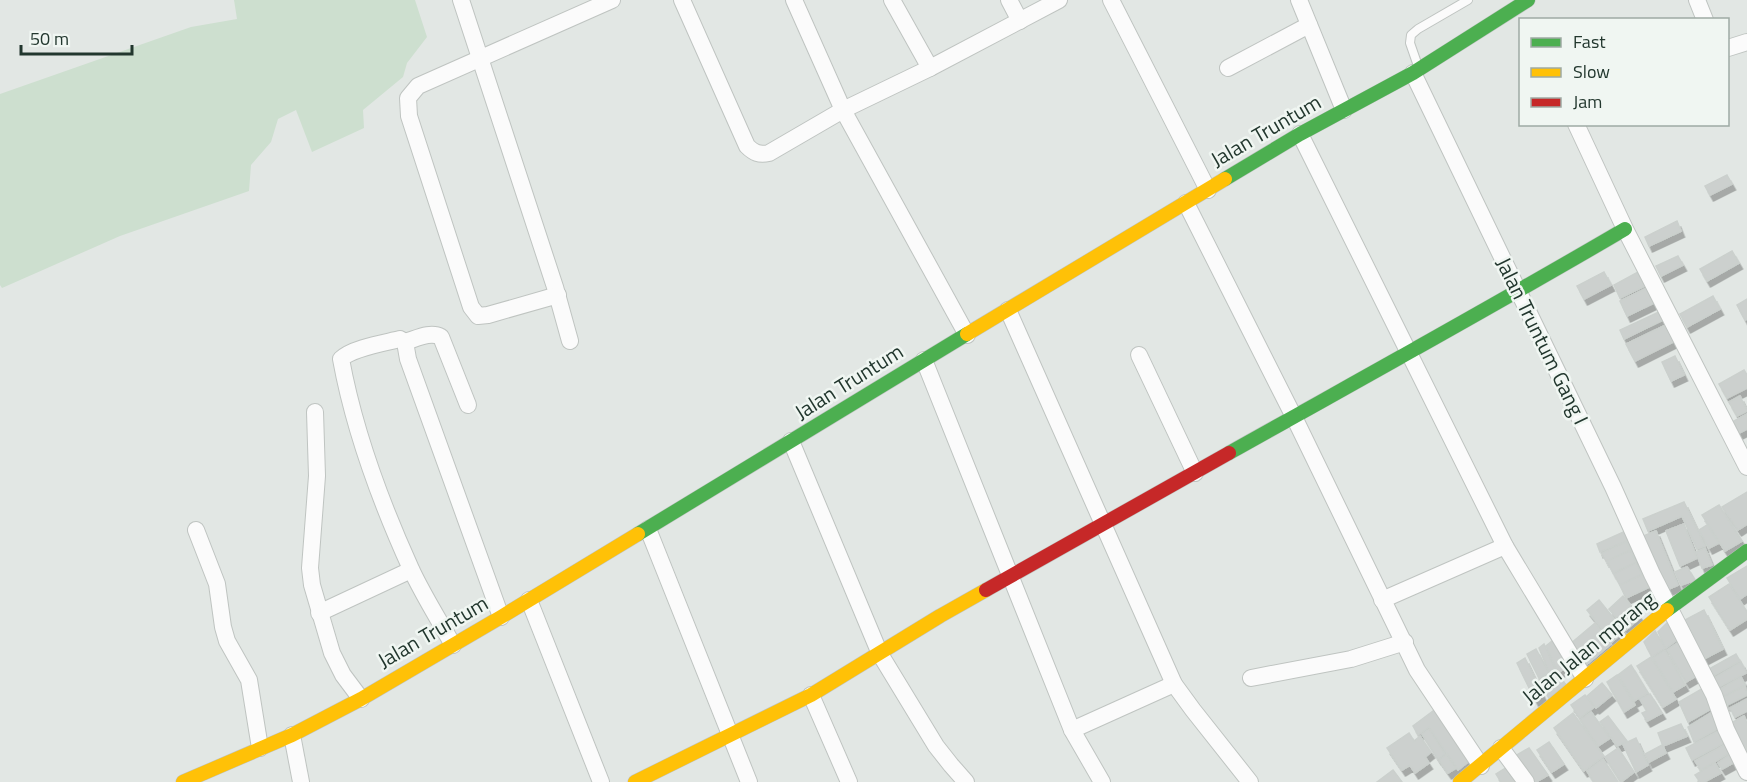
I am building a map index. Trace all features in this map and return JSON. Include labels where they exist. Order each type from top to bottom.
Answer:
[{"type":"street","points":[[461,0],[558,295],[570,341]]},
{"type":"street","points":[[558,295],[481,316],[471,308],[409,116],[408,98],[418,86],[612,0]]},
{"type":"street","points":[[682,0],[747,146],[752,151],[763,154],[769,153],[843,110],[930,68],[1059,0]]},
{"type":"street","points":[[794,0],[843,110],[967,335]]},
{"type":"street","points":[[892,0],[930,68]]},
{"type":"street","points":[[1009,0],[1020,21]]},
{"type":"street","points":[[1299,0],[1344,110]]},
{"type":"street","points":[[1697,0],[1704,18]]},
{"type":"street","points":[[1118,5],[1211,188]]},
{"type":"street","name":"Jalan Truntum","points":[[183,782],[292,735],[361,699],[501,617],[1186,202],[1300,134],[1417,71],[1522,6]]},
{"type":"street","points":[[1228,68],[1309,25]]},
{"type":"street","points":[[1729,48],[1747,42]]},
{"type":"street","name":"Jalan Truntum Gang I","points":[[1417,71],[1518,292],[1613,487],[1652,574],[1714,695],[1726,729],[1747,772]]},
{"type":"street","points":[[1577,126],[1625,229],[1747,467]]},
{"type":"street","points":[[1300,134],[1505,546],[1584,679]]},
{"type":"street","points":[[1186,202],[1417,669],[1481,766]]},
{"type":"street","points":[[635,782],[811,695],[940,616],[1195,474],[1407,352],[1518,292],[1625,229]]},
{"type":"street","points":[[1008,310],[1174,684],[1250,782]]},
{"type":"street","points":[[453,645],[411,570],[371,472],[346,387],[341,359],[357,350],[400,339],[405,342],[436,334],[441,337],[468,405]]},
{"type":"street","points":[[405,342],[408,359],[501,617]]},
{"type":"street","points":[[1139,355],[1195,474]]},
{"type":"street","points":[[924,360],[1072,730],[1102,782]]},
{"type":"street","points":[[315,412],[317,476],[310,568],[319,613],[332,653],[343,675],[361,699]]},
{"type":"street","points":[[791,441],[880,654],[936,746],[966,782]]},
{"type":"street","points":[[648,528],[749,782]]},
{"type":"street","points":[[196,530],[217,584],[227,641],[249,680],[260,748]]},
{"type":"street","points":[[1382,600],[1505,546]]},
{"type":"street","name":"Jalan Jalan mprang","points":[[1460,782],[1618,649],[1747,551]]},
{"type":"street","points":[[319,613],[411,570]]},
{"type":"street","points":[[529,600],[601,782]]},
{"type":"street","points":[[1251,678],[1351,658],[1405,642]]},
{"type":"street","points":[[1072,730],[1174,684]]},
{"type":"street","points":[[811,695],[849,782]]},
{"type":"street","points":[[292,735],[301,782]]},
{"type":"street","points":[[1502,748],[1526,782]]},
{"type":"lane","points":[[1417,71],[1410,43],[1411,35],[1468,0]]},
{"type":"green space","points":[[234,0],[415,0],[427,37],[407,63],[403,77],[363,110],[364,128],[312,152],[296,110],[278,119],[271,142],[251,165],[249,191],[120,236],[2,288],[0,285],[0,94],[191,27],[237,19]]},
{"type":"building","points":[[1727,175],[1732,184],[1710,195],[1705,186]]},
{"type":"building","points":[[1677,221],[1681,231],[1649,246],[1645,237]]},
{"type":"building","points":[[1732,251],[1739,263],[1707,281],[1700,269]]},
{"type":"building","points":[[1678,256],[1683,265],[1661,276],[1656,266]]},
{"type":"building","points":[[1604,272],[1611,285],[1584,299],[1577,286]]},
{"type":"building","points":[[1638,272],[1645,286],[1620,298],[1614,285]]},
{"type":"building","points":[[1647,288],[1654,303],[1627,316],[1620,301]]},
{"type":"building","points":[[1713,296],[1720,309],[1687,327],[1680,314]]},
{"type":"building","points":[[1747,299],[1747,319],[1745,320],[1737,305]]},
{"type":"building","points":[[1661,311],[1665,319],[1624,339],[1620,330]]},
{"type":"building","points":[[1666,325],[1675,341],[1635,361],[1626,344]]},
{"type":"building","points":[[1675,356],[1684,375],[1671,381],[1662,362]]},
{"type":"building","points":[[1744,370],[1747,375],[1747,388],[1727,398],[1719,384]]},
{"type":"building","points":[[1740,396],[1747,411],[1737,416],[1729,402]]},
{"type":"building","points":[[1747,414],[1747,429],[1739,433],[1732,422]]},
{"type":"building","points":[[1747,492],[1747,524],[1738,530],[1722,507]]},
{"type":"building","points":[[1684,502],[1705,546],[1697,549],[1682,516],[1648,531],[1643,519]]},
{"type":"building","points":[[1719,505],[1742,541],[1725,551],[1702,515]]},
{"type":"building","points":[[1684,524],[1697,558],[1680,566],[1666,531]]},
{"type":"building","points":[[1707,525],[1719,543],[1709,548],[1699,530]]},
{"type":"building","points":[[1628,530],[1640,552],[1634,557],[1626,541],[1600,552],[1597,544]]},
{"type":"building","points":[[1656,531],[1678,585],[1664,591],[1641,537]]},
{"type":"building","points":[[1626,542],[1630,550],[1606,561],[1602,553]]},
{"type":"building","points":[[1705,548],[1712,565],[1702,568],[1696,552]]},
{"type":"building","points":[[1630,551],[1636,562],[1613,573],[1607,561]]},
{"type":"building","points":[[1636,563],[1642,574],[1620,585],[1614,574]]},
{"type":"building","points":[[1747,566],[1747,594],[1740,599],[1727,578]]},
{"type":"building","points":[[1687,567],[1695,580],[1681,585],[1675,572]]},
{"type":"building","points":[[1644,574],[1649,587],[1626,598],[1620,585]]},
{"type":"building","points":[[1729,584],[1747,612],[1747,619],[1730,630],[1709,597]]},
{"type":"building","points":[[1623,596],[1641,617],[1626,630],[1609,609]]},
{"type":"building","points":[[1599,600],[1624,631],[1612,642],[1587,610]]},
{"type":"building","points":[[1704,610],[1723,649],[1700,661],[1681,622]]},
{"type":"building","points":[[1668,622],[1678,639],[1666,648],[1658,632]]},
{"type":"building","points":[[1595,623],[1611,644],[1586,665],[1570,644]]},
{"type":"building","points":[[1655,631],[1665,648],[1652,657],[1644,642]]},
{"type":"building","points":[[1557,637],[1570,664],[1558,673],[1546,646]]},
{"type":"building","points":[[1679,642],[1698,675],[1686,682],[1667,650]]},
{"type":"building","points":[[1544,644],[1555,669],[1549,672],[1539,648]]},
{"type":"building","points":[[1536,649],[1549,673],[1539,678],[1527,654]]},
{"type":"building","points":[[1665,650],[1685,685],[1673,692],[1653,658]]},
{"type":"building","points":[[1736,654],[1740,661],[1713,676],[1709,669]]},
{"type":"building","points":[[1651,657],[1676,699],[1663,707],[1637,666]]},
{"type":"building","points":[[1525,658],[1543,696],[1535,700],[1517,663]]},
{"type":"building","points":[[1741,662],[1746,673],[1719,687],[1714,678]]},
{"type":"building","points":[[1631,665],[1648,693],[1634,701],[1618,675]]},
{"type":"building","points":[[1556,671],[1566,685],[1559,689],[1550,674]]},
{"type":"building","points":[[1549,674],[1559,691],[1549,698],[1539,680]]},
{"type":"building","points":[[1617,675],[1635,705],[1624,712],[1607,682]]},
{"type":"building","points":[[1741,677],[1745,685],[1723,696],[1720,689]]},
{"type":"building","points":[[1602,683],[1612,695],[1596,708],[1587,696]]},
{"type":"building","points":[[1745,686],[1747,695],[1727,705],[1724,697]]},
{"type":"building","points":[[1705,687],[1716,706],[1688,722],[1679,702]]},
{"type":"building","points":[[1650,694],[1662,713],[1647,721],[1642,713],[1647,711],[1640,699]]},
{"type":"building","points":[[1585,695],[1594,707],[1580,718],[1571,705]]},
{"type":"building","points":[[1747,699],[1747,711],[1735,717],[1730,708]]},
{"type":"building","points":[[1437,708],[1474,757],[1458,770],[1429,727],[1418,735],[1413,726]]},
{"type":"building","points":[[1714,711],[1721,727],[1694,742],[1688,727]]},
{"type":"building","points":[[1591,712],[1610,738],[1598,746],[1580,720]]},
{"type":"building","points":[[1573,713],[1604,756],[1584,771],[1554,728]]},
{"type":"building","points":[[1608,716],[1627,741],[1617,746],[1600,722]]},
{"type":"building","points":[[1744,716],[1747,723],[1747,755],[1731,723]]},
{"type":"building","points":[[1681,724],[1687,736],[1663,746],[1658,733]]},
{"type":"building","points":[[1429,729],[1445,754],[1438,759],[1422,734]]},
{"type":"building","points":[[1722,729],[1728,741],[1692,760],[1686,748]]},
{"type":"building","points":[[1409,733],[1414,741],[1420,736],[1431,752],[1425,757],[1429,763],[1415,773],[1410,765],[1402,770],[1387,748]]},
{"type":"building","points":[[1636,738],[1648,765],[1636,772],[1623,744]]},
{"type":"building","points":[[1549,742],[1564,764],[1552,772],[1537,750]]},
{"type":"building","points":[[1728,743],[1733,751],[1701,770],[1695,761]]},
{"type":"building","points":[[1662,745],[1666,753],[1649,762],[1645,754]]},
{"type":"building","points":[[1529,748],[1548,775],[1536,782],[1532,782],[1515,756]]},
{"type":"building","points":[[1618,748],[1634,772],[1621,782],[1605,757]]},
{"type":"building","points":[[1732,753],[1735,762],[1722,769],[1718,763]]},
{"type":"building","points":[[1446,755],[1456,768],[1448,773],[1439,760]]},
{"type":"building","points":[[1603,759],[1618,782],[1594,782],[1587,771]]},
{"type":"building","points":[[1715,763],[1721,773],[1700,782],[1695,775]]},
{"type":"building","points":[[1512,764],[1523,782],[1501,782],[1496,774]]},
{"type":"building","points":[[1393,770],[1402,782],[1377,782]]},
{"type":"traffic: fast","points":[[1225,179],[1300,134],[1413,73],[1528,0]]},
{"type":"traffic: fast","points":[[1229,453],[1625,229]]},
{"type":"traffic: fast","points":[[638,534],[967,334]]},
{"type":"traffic: fast","points":[[1667,610],[1747,551]]},
{"type":"traffic: slow","points":[[967,334],[1225,179]]},
{"type":"traffic: slow","points":[[183,782],[292,735],[361,699],[638,534]]},
{"type":"traffic: slow","points":[[635,782],[811,695],[986,590]]},
{"type":"traffic: slow","points":[[1460,782],[1667,610]]},
{"type":"traffic: jam","points":[[986,590],[1229,453]]}]
